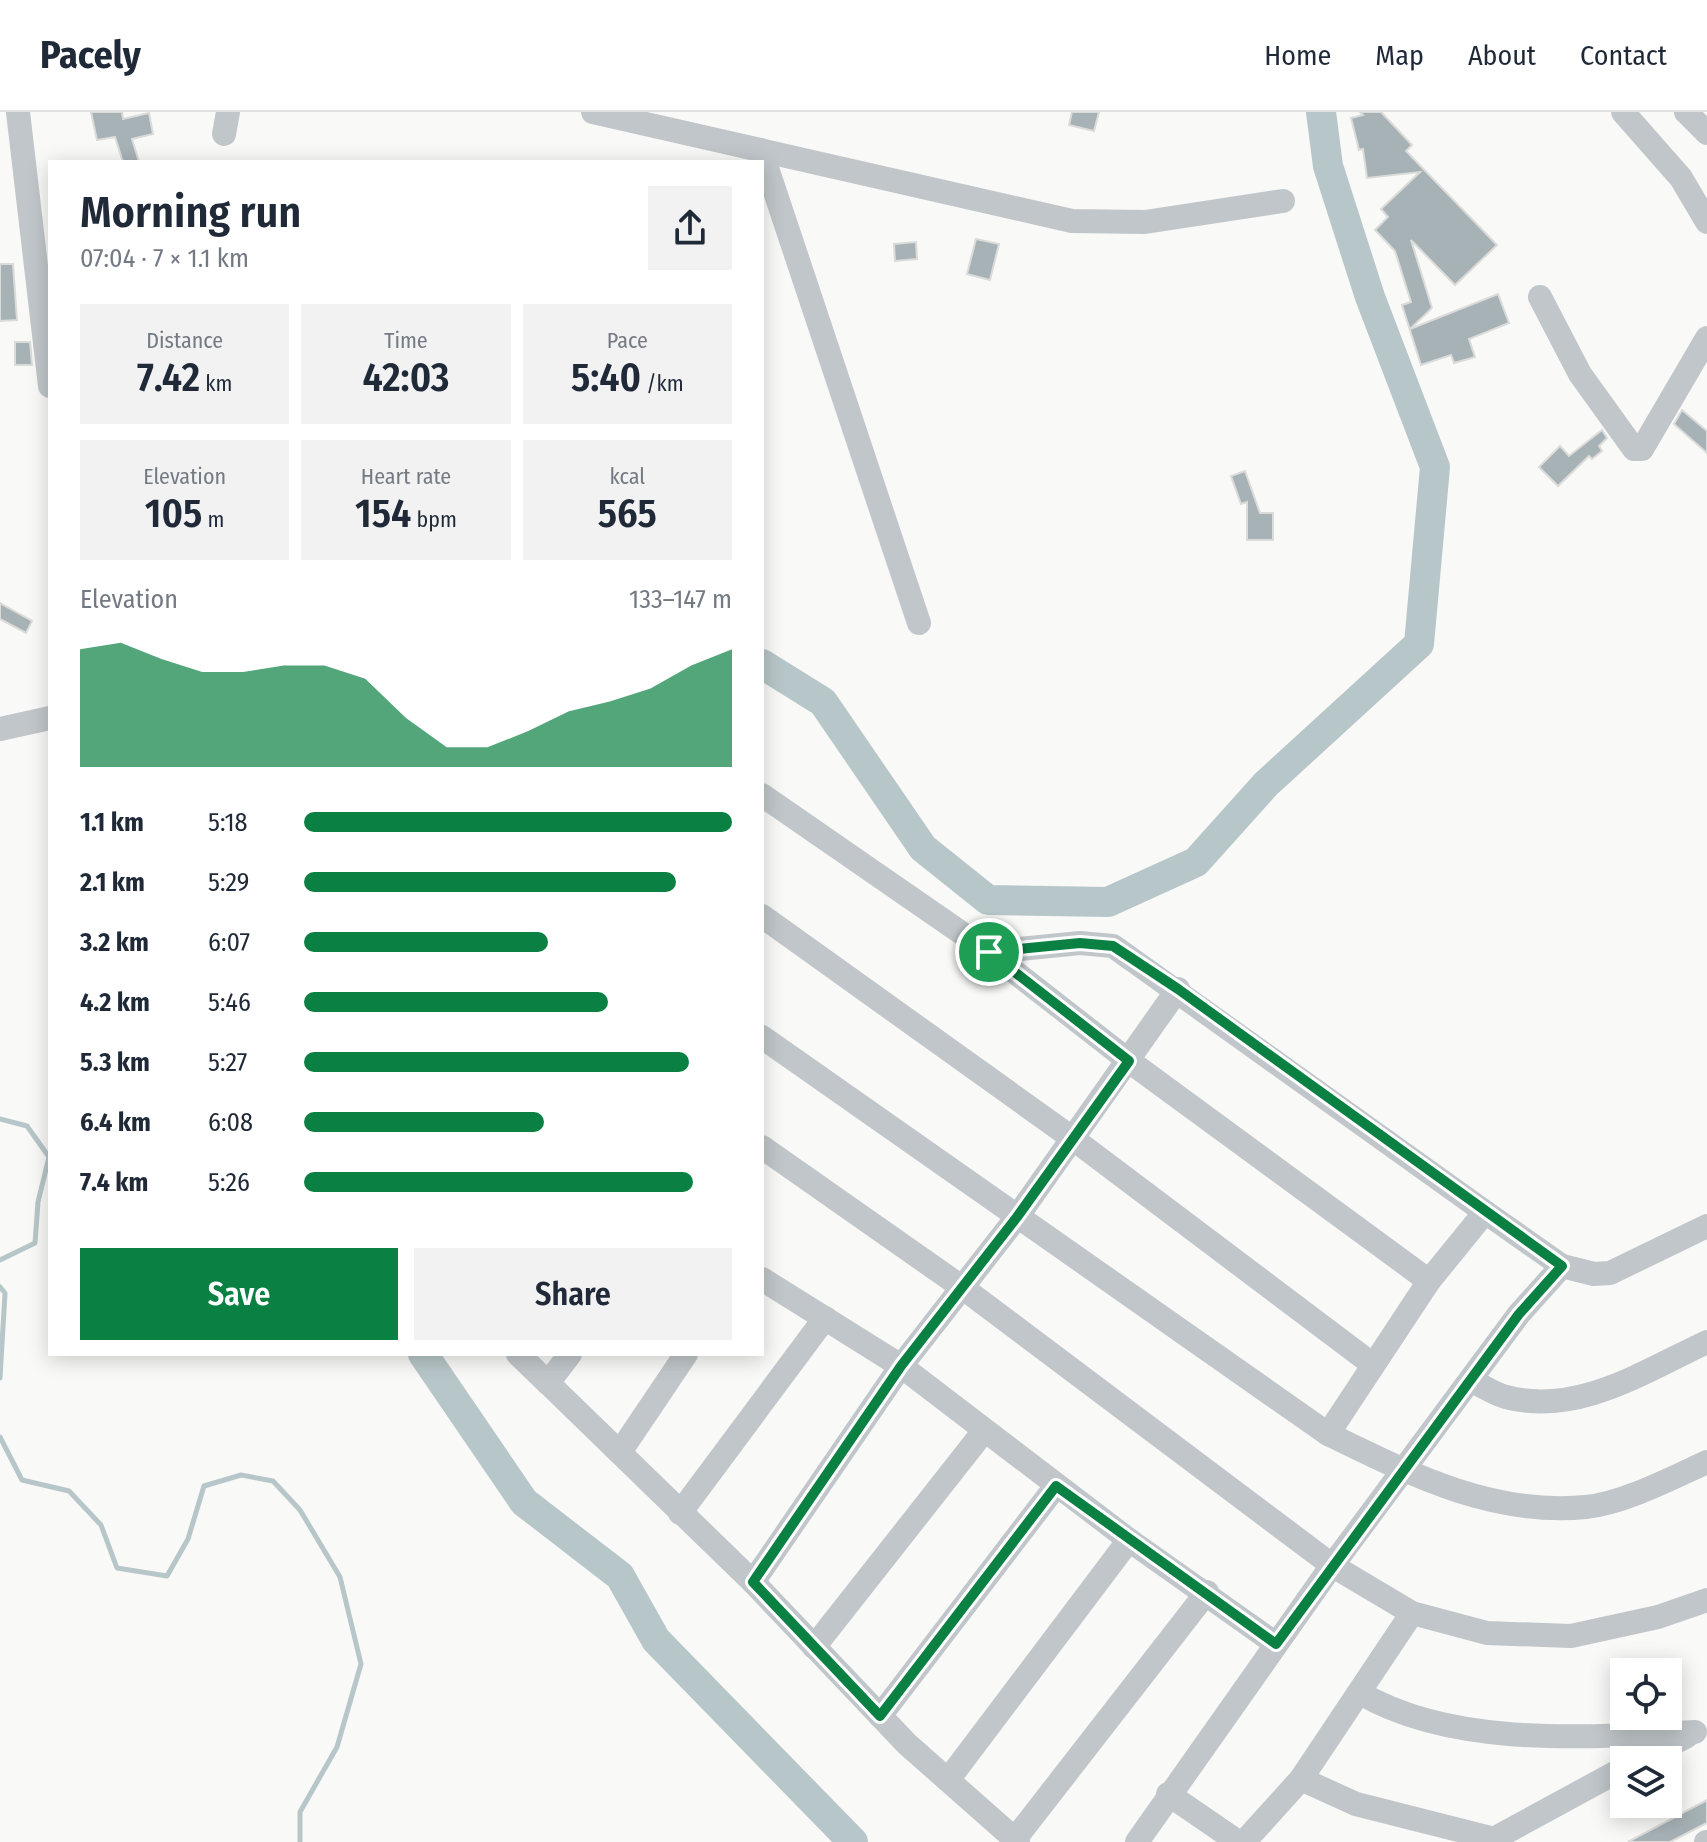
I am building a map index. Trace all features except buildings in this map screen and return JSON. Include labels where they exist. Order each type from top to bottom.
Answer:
[{"type":"street","points":[[18,112],[48,369]]},
{"type":"street","points":[[593,112],[1072,221],[1145,222],[1283,201]]},
{"type":"street","points":[[1686,112],[1707,133]]},
{"type":"street","points":[[1636,116],[1681,178],[1707,222]]},
{"type":"street","points":[[761,150],[919,623]]},
{"type":"street","points":[[1540,297],[1580,374],[1634,449],[1642,449],[1707,338]]},
{"type":"street","points":[[0,729],[48,718]]},
{"type":"street","points":[[764,796],[989,952],[1129,1061],[1429,1281]]},
{"type":"street","points":[[764,917],[1072,1138],[1372,1364]]},
{"type":"street","points":[[989,952],[1080,943],[1113,946],[1178,989],[1562,1266],[1594,1274],[1610,1273],[1707,1226]]},
{"type":"street","points":[[753,1582],[901,1366],[1017,1217],[1178,989]]},
{"type":"street","points":[[764,1038],[1328,1434],[1405,1471],[1478,1499],[1533,1507],[1588,1507],[1657,1485],[1707,1462]]},
{"type":"street","points":[[764,1148],[963,1288],[1333,1566],[1412,1613],[1487,1633],[1571,1636],[1658,1617],[1707,1600]]},
{"type":"street","points":[[1328,1434],[1429,1281],[1485,1212]]},
{"type":"street","points":[[1137,1842],[1168,1794],[1333,1566],[1519,1314],[1562,1266]]},
{"type":"street","points":[[764,1280],[901,1366],[1056,1486],[1276,1644]]},
{"type":"street","points":[[680,1513],[825,1318]]},
{"type":"street","points":[[1472,1381],[1505,1397],[1547,1402],[1583,1397],[1595,1395],[1707,1342]]},
{"type":"street","points":[[520,1356],[753,1582],[880,1716],[1016,1841],[1207,1592]]},
{"type":"street","points":[[548,1383],[568,1356]]},
{"type":"street","points":[[620,1452],[685,1356]]},
{"type":"street","points":[[814,1647],[984,1431]]},
{"type":"street","points":[[880,1716],[1056,1486]]},
{"type":"street","points":[[948,1780],[1129,1540]]},
{"type":"street","points":[[1244,1842],[1301,1779],[1412,1613]]},
{"type":"street","points":[[1360,1693],[1391,1711],[1449,1728],[1593,1737],[1701,1729]]},
{"type":"street","points":[[1668,1746],[1701,1729]]},
{"type":"street","points":[[1301,1779],[1356,1804],[1491,1840],[1610,1776]]},
{"type":"street","points":[[1168,1794],[1238,1842]]},
{"type":"waterway","points":[[764,665],[823,702],[923,848],[988,900],[1108,902],[1196,862],[1266,784],[1419,644],[1435,467],[1370,297],[1328,166],[1321,112]]},
{"type":"waterway","points":[[0,1119],[27,1126],[48,1156]]},
{"type":"waterway","points":[[0,1260],[35,1243],[38,1202],[48,1161]]},
{"type":"waterway","points":[[0,1287],[5,1293],[0,1378]]},
{"type":"waterway","points":[[424,1356],[524,1502],[620,1576],[656,1640],[853,1842]]},
{"type":"waterway","points":[[0,1437],[22,1480],[69,1491],[101,1525],[117,1568],[167,1576],[188,1539],[204,1486],[241,1475],[273,1481],[300,1510],[340,1577],[361,1664],[337,1747],[300,1812],[300,1842]]},
{"type":"route","points":[[1080,943],[1113,946],[1178,989],[1562,1266],[1519,1314],[1276,1644],[1056,1486],[880,1716],[753,1582],[901,1366],[1017,1217],[1129,1061],[989,952],[1080,943]]}]
